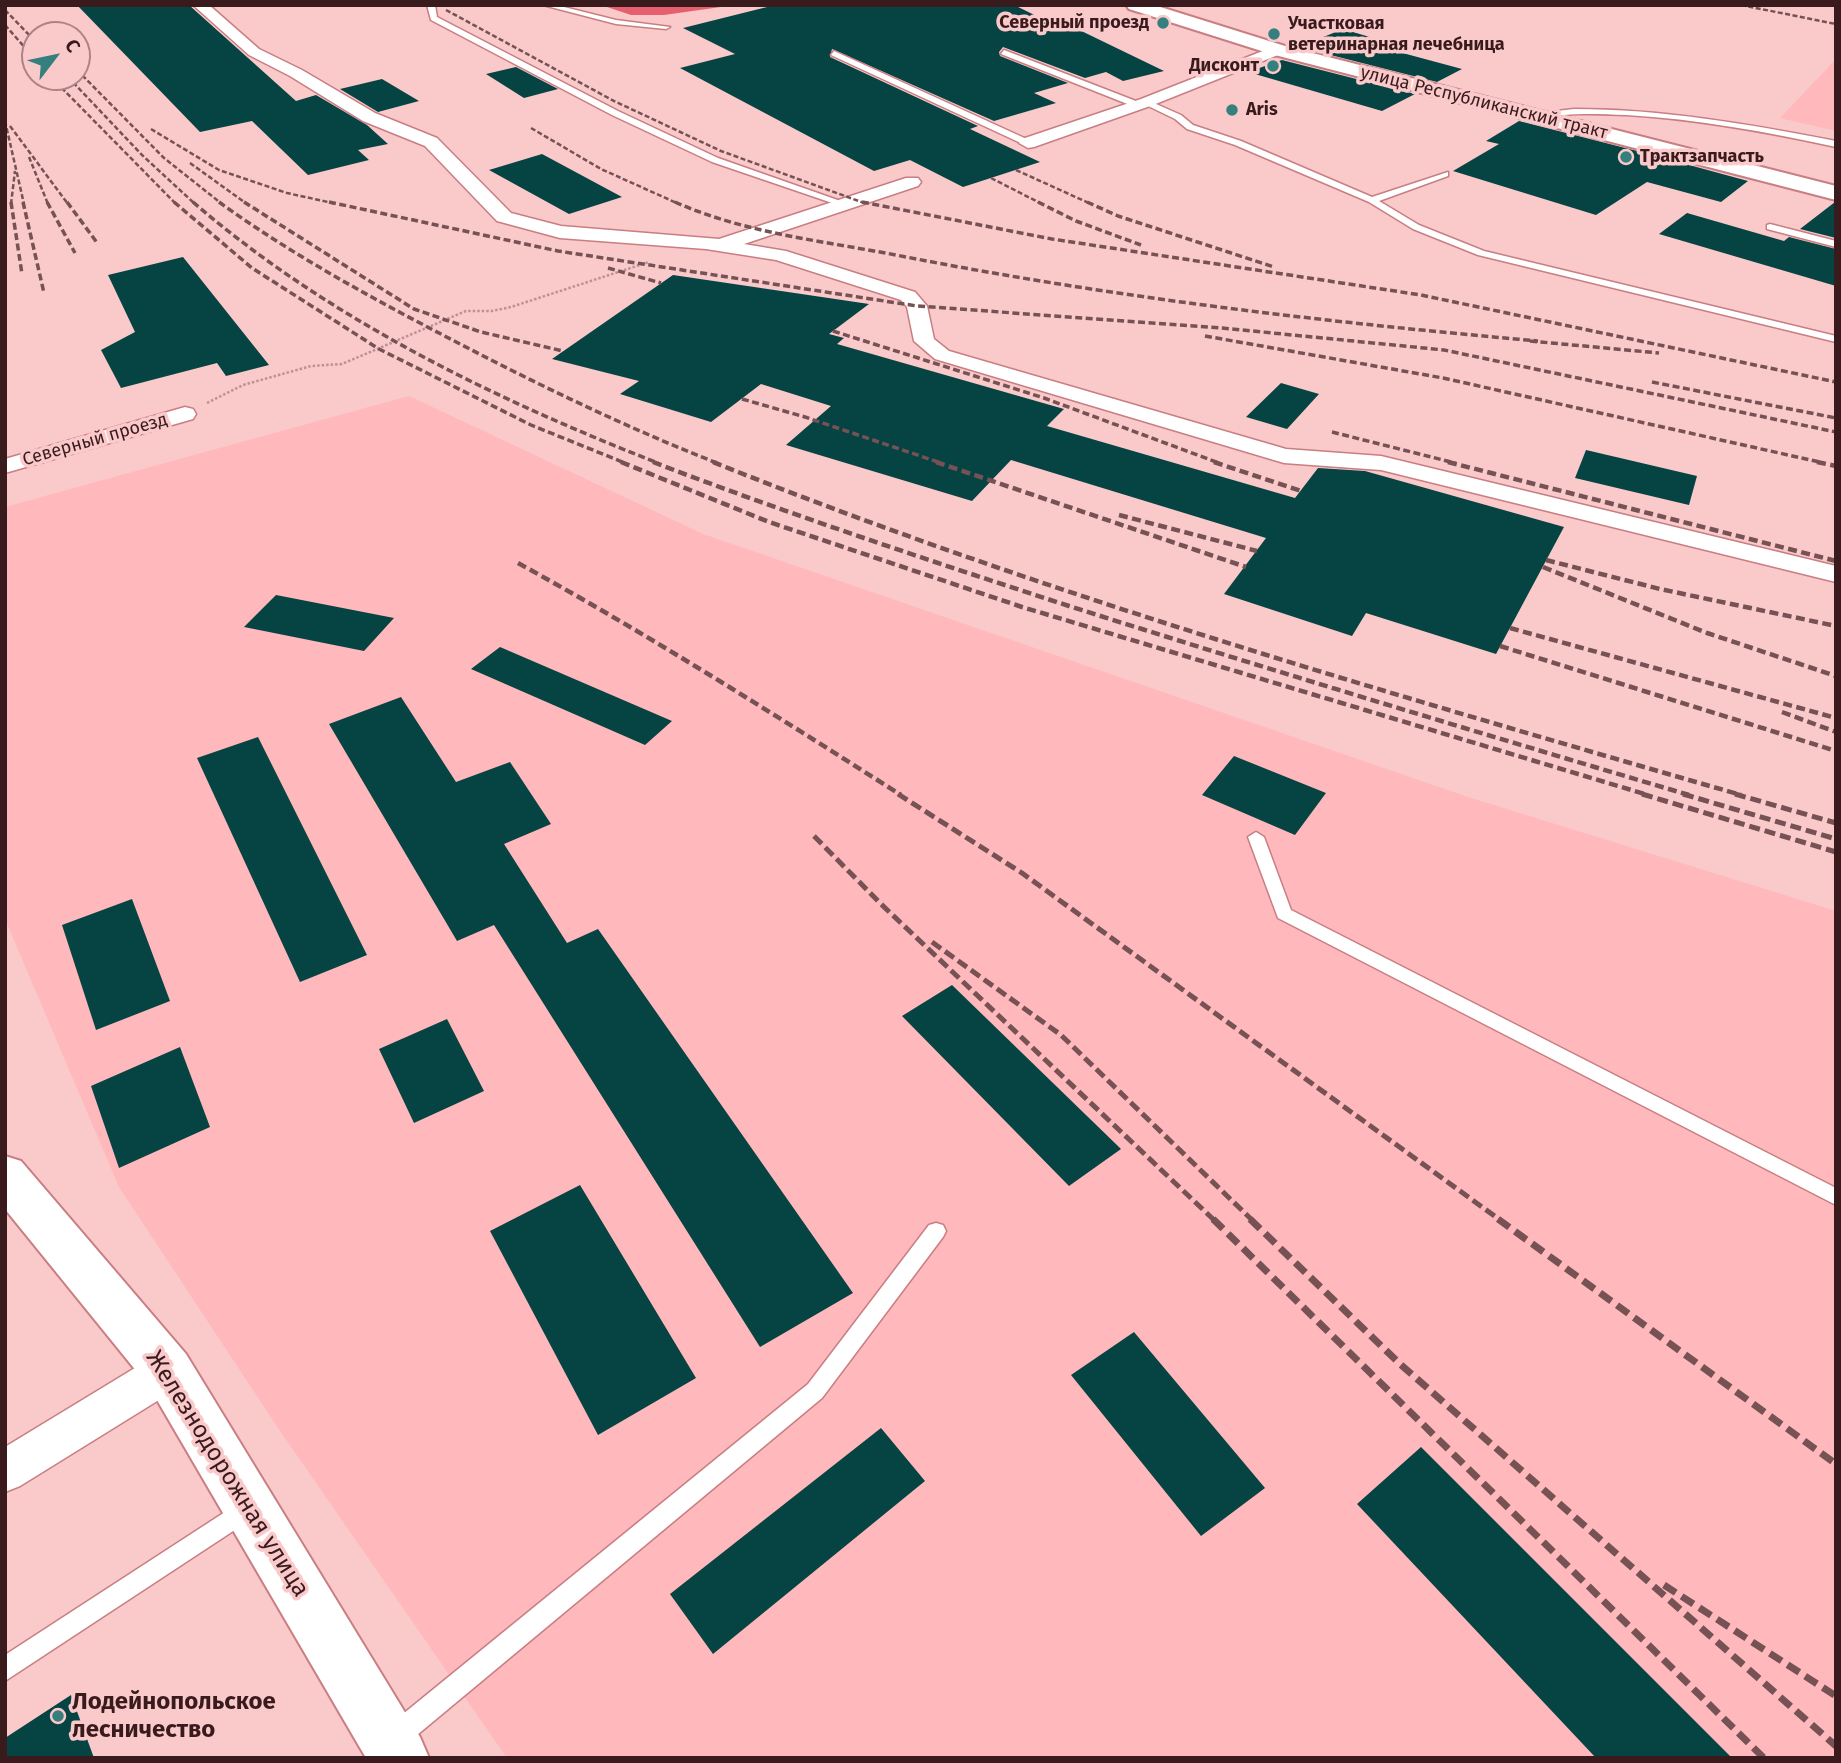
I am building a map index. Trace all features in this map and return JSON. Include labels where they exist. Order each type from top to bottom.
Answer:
[{"type":"main road","name":"улица Республиканский тракт","points":[[1135,5],[1278,50],[1836,193]]},
{"type":"main road","name":"Железнодорожная улица","points":[[5,1175],[168,1371],[395,1750]]},
{"type":"street","points":[[200,5],[254,52],[296,73],[369,117],[431,142],[505,217],[560,232],[721,246],[779,255],[908,296],[917,306],[925,341],[942,355],[1284,456],[1381,463],[1836,574]]},
{"type":"street","points":[[1028,144],[1142,104],[1278,50]]},
{"type":"street","points":[[721,246],[912,182]]},
{"type":"street","name":"Северный проезд","points":[[5,466],[185,414]]},
{"type":"street","points":[[5,1471],[168,1371]]},
{"type":"lane","points":[[431,5],[434,18],[615,113],[715,160],[844,204]]},
{"type":"lane","points":[[545,5],[616,22],[666,27]]},
{"type":"lane","points":[[1004,52],[1178,117],[1190,127],[1238,143],[1373,200],[1416,227],[1481,253],[1836,339]]},
{"type":"lane","points":[[834,53],[1028,144]]},
{"type":"lane","points":[[1540,117],[1566,111],[1640,114],[1713,121],[1836,144]]},
{"type":"lane","points":[[1373,200],[1444,174]]},
{"type":"lane","points":[[1770,227],[1836,244]]},
{"type":"lane","points":[[1256,836],[1284,914],[1836,1197]]},
{"type":"lane","points":[[395,1750],[815,1391],[936,1231]]},
{"type":"lane","points":[[5,1669],[250,1507]]},
{"type":"path","points":[[185,414],[243,385],[311,366],[342,365],[466,311],[492,311],[511,307],[651,262]]},
{"type":"shaded area","points":[[601,5],[735,5],[664,15],[631,15]]},
{"type":"shaded area","points":[[1836,59],[1836,131],[1780,118]]},
{"type":"shaded area","points":[[409,396],[703,534],[1468,797],[1836,911],[1836,1758],[507,1758],[280,1431],[119,1187],[5,919],[5,507]]},
{"type":"building","points":[[77,5],[189,5],[296,101],[316,95],[367,125],[388,144],[358,150],[369,160],[308,175],[252,121],[200,132]]},
{"type":"building","points":[[775,5],[1014,5],[1059,27],[1069,25],[1164,71],[1123,81],[1106,72],[1085,78],[1003,47],[999,52],[1000,56],[1068,83],[1034,93],[1056,103],[994,121],[832,49],[830,57],[978,126],[970,129],[1040,162],[963,187],[910,160],[874,171],[680,68],[735,54],[683,28]]},
{"type":"building","points":[[1343,29],[1393,44],[1384,48],[1462,69],[1437,82],[1299,47]]},
{"type":"building","points":[[1282,60],[1415,94],[1382,111],[1248,72]]},
{"type":"building","points":[[516,67],[558,89],[524,98],[486,74]]},
{"type":"building","points":[[382,79],[419,101],[378,112],[340,89]]},
{"type":"building","points":[[1519,121],[1748,181],[1721,202],[1647,182],[1596,215],[1453,171],[1499,144],[1486,141]]},
{"type":"building","points":[[542,154],[622,197],[569,214],[489,170]]},
{"type":"building","points":[[1835,202],[1836,238],[1800,229]]},
{"type":"building","points":[[1687,213],[1784,241],[1789,237],[1836,249],[1836,286],[1659,234]]},
{"type":"building","points":[[183,257],[269,365],[226,376],[217,363],[121,388],[101,350],[135,332],[108,275]]},
{"type":"building","points":[[673,275],[869,304],[829,334],[844,338],[837,344],[1064,409],[1047,426],[1295,498],[1318,468],[1365,471],[1564,527],[1496,654],[1366,613],[1352,636],[1224,594],[1266,538],[1011,460],[972,501],[786,445],[831,406],[761,384],[711,422],[620,394],[639,381],[552,359]]},
{"type":"building","points":[[1281,383],[1319,394],[1287,429],[1246,417]]},
{"type":"building","points":[[1586,450],[1697,476],[1689,505],[1575,478]]},
{"type":"building","points":[[276,595],[394,618],[364,651],[244,627]]},
{"type":"building","points":[[500,647],[672,721],[645,745],[471,669]]},
{"type":"building","points":[[401,697],[456,782],[510,762],[551,824],[504,844],[567,943],[598,929],[853,1293],[760,1347],[494,925],[457,941],[329,724]]},
{"type":"building","points":[[258,737],[367,955],[300,982],[197,758]]},
{"type":"building","points":[[1234,756],[1326,793],[1295,835],[1202,795]]},
{"type":"building","points":[[132,899],[170,1001],[96,1030],[62,925]]},
{"type":"building","points":[[952,985],[1121,1149],[1069,1186],[902,1016]]},
{"type":"building","points":[[447,1019],[484,1091],[414,1123],[379,1049]]},
{"type":"building","points":[[180,1047],[210,1127],[119,1168],[91,1086]]},
{"type":"building","points":[[580,1185],[696,1378],[598,1435],[490,1231]]},
{"type":"building","points":[[1134,1332],[1265,1488],[1201,1536],[1071,1375]]},
{"type":"building","points":[[881,1428],[925,1481],[713,1654],[670,1594]]},
{"type":"building","points":[[1421,1447],[1732,1758],[1596,1758],[1357,1504]]},
{"type":"building","name":"Лодейнопольское лесничество","points":[[71,1695],[94,1758],[5,1758],[5,1738]]},
{"type":"railway","points":[[1741,5],[1836,24]]},
{"type":"railway","points":[[5,10],[21,27]]},
{"type":"railway","points":[[446,10],[614,101],[721,151],[867,204]]},
{"type":"railway","points":[[5,25],[21,43]]},
{"type":"railway","points":[[91,84],[164,158],[222,204]]},
{"type":"railway","points":[[65,91],[174,202]]},
{"type":"railway","points":[[81,91],[142,155],[195,204]]},
{"type":"railway","points":[[5,121],[24,204]]},
{"type":"railway","points":[[10,126],[68,204]]},
{"type":"railway","points":[[531,128],[601,169],[679,204]]},
{"type":"railway","points":[[151,129],[219,170],[287,193],[337,204]]},
{"type":"railway","points":[[29,157],[48,203]]},
{"type":"railway","points":[[190,163],[246,203]]},
{"type":"railway","points":[[1016,170],[1091,204]]},
{"type":"railway","points":[[11,203],[15,171]]},
{"type":"railway","points":[[991,178],[1042,204]]},
{"type":"railway","points":[[23,202],[44,293]]},
{"type":"railway","points":[[67,202],[98,244]]},
{"type":"railway","points":[[174,202],[252,268],[379,349],[531,425],[625,463]]},
{"type":"railway","points":[[193,202],[299,283],[414,352],[535,412],[658,463]]},
{"type":"railway","points":[[219,202],[307,260],[431,329],[588,407],[717,463]]},
{"type":"railway","points":[[329,202],[558,251],[917,306],[1222,328],[1444,350],[1836,432]]},
{"type":"railway","points":[[675,202],[701,213],[784,235],[1136,296],[1297,317],[1538,341]]},
{"type":"railway","points":[[862,202],[1052,239],[1421,295],[1836,382]]},
{"type":"railway","points":[[1038,202],[1042,204]]},
{"type":"railway","points":[[1087,202],[1118,216],[1274,267]]},
{"type":"railway","points":[[11,203],[22,274]]},
{"type":"railway","points":[[48,203],[75,253]]},
{"type":"railway","points":[[246,203],[414,309],[481,332],[563,351]]},
{"type":"railway","points":[[1042,204],[1076,221],[1141,245]]},
{"type":"railway","points":[[608,268],[661,283]]},
{"type":"railway","points":[[833,331],[1044,398],[1219,463]]},
{"type":"railway","points":[[1205,336],[1443,378],[1824,463]]},
{"type":"railway","points":[[1530,341],[1659,353]]},
{"type":"railway","points":[[1652,382],[1836,418]]},
{"type":"railway","points":[[742,399],[805,417],[941,463]]},
{"type":"railway","points":[[1332,432],[1455,463]]},
{"type":"railway","points":[[621,462],[769,522],[1022,607],[1648,795]]},
{"type":"railway","points":[[653,462],[809,519],[1072,607],[1689,795]]},
{"type":"railway","points":[[713,462],[839,511],[1094,600],[1481,720],[1741,795]]},
{"type":"railway","points":[[936,462],[1246,567]]},
{"type":"railway","points":[[1214,462],[1301,491]]},
{"type":"railway","points":[[1448,462],[1836,561]]},
{"type":"railway","points":[[1817,462],[1836,466]]},
{"type":"railway","points":[[1119,515],[1257,551]]},
{"type":"railway","points":[[1546,560],[1660,589],[1836,626]]},
{"type":"railway","points":[[518,563],[664,647],[901,795]]},
{"type":"railway","points":[[1543,567],[1707,633],[1836,676]]},
{"type":"railway","points":[[1510,628],[1836,718]]},
{"type":"railway","points":[[1500,646],[1836,751]]},
{"type":"railway","points":[[1782,712],[1836,732]]},
{"type":"railway","points":[[898,794],[1022,873],[1500,1220]]},
{"type":"railway","points":[[1642,794],[1836,852]]},
{"type":"railway","points":[[1683,794],[1836,839]]},
{"type":"railway","points":[[1735,794],[1836,823]]},
{"type":"railway","points":[[814,836],[881,904],[1214,1220]]},
{"type":"railway","points":[[932,942],[1061,1035],[1252,1220]]},
{"type":"railway","points":[[1213,1219],[1764,1758]]},
{"type":"railway","points":[[1250,1219],[1400,1364],[1836,1746]]},
{"type":"railway","points":[[1498,1219],[1836,1464]]},
{"type":"railway","points":[[1664,1585],[1836,1696]]},
{"type":"place","name":"Северный проезд","points":[[1163,23]]},
{"type":"place","name":"Участковая ветеринарная лечебница","points":[[1274,34]]},
{"type":"place","name":"Дисконт","points":[[1273,66]]},
{"type":"place","name":"Aris","points":[[1232,110]]},
{"type":"place","name":"Трактзапчасть","points":[[1626,157]]},
{"type":"place","name":"Лодейнопольское лесничество","points":[[58,1716]]}]
